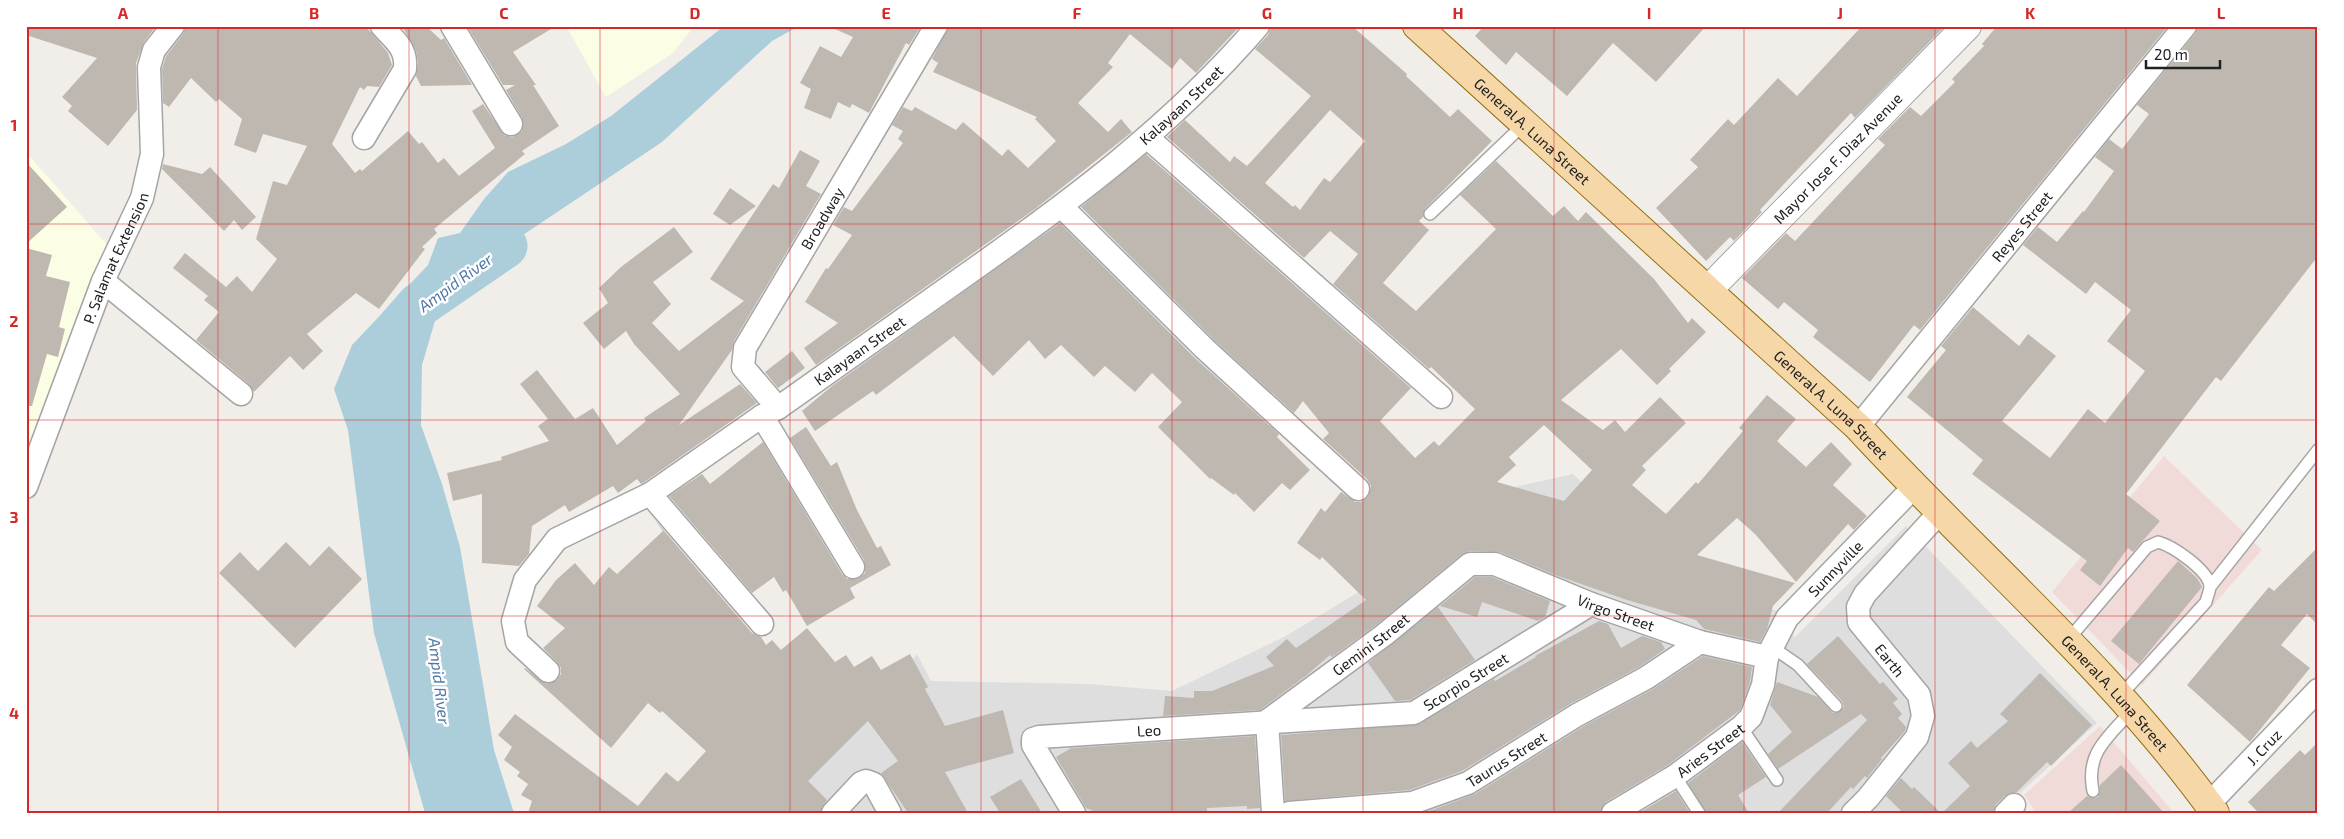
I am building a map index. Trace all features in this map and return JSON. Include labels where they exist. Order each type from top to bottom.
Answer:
[{"type":"main road","name":"General A. Luna Street","points":[[1416,26],[1858,427],[1939,513],[2068,640],[2126,703],[2208,809]]},
{"type":"street","name":"P. Salamat Extension","points":[[26,487],[103,281],[142,198],[152,154],[149,67],[154,50],[173,26]]},
{"type":"street","points":[[364,138],[405,68],[406,56],[402,48],[382,26]]},
{"type":"street","points":[[452,26],[511,124]]},
{"type":"street","name":"Broadway","points":[[853,567],[770,412],[743,367],[745,348],[936,26]]},
{"type":"street","name":"Kalayaan Street","points":[[548,671],[517,642],[513,621],[525,580],[557,539],[650,494],[1062,207],[1148,138],[1221,69],[1258,26]]},
{"type":"street","name":"Mayor Jose F. Diaz Avenue","points":[[1708,290],[1968,26]]},
{"type":"street","name":"Reyes Street","points":[[1858,427],[2185,26]]},
{"type":"street","points":[[1148,138],[1441,397]]},
{"type":"street","points":[[1062,207],[1205,348],[1358,489]]},
{"type":"street","points":[[103,281],[241,394]]},
{"type":"street","name":"Sunnyville","points":[[1769,652],[1787,618],[1914,487]]},
{"type":"street","points":[[650,494],[762,624]]},
{"type":"street","name":"Earth","points":[[1867,808],[1917,737],[1923,716],[1919,695],[1859,622],[1858,606],[1865,594],[1939,513]]},
{"type":"street","name":"Virgo Street","points":[[1470,564],[1495,564],[1591,604],[1700,642],[1769,652]]},
{"type":"street","name":"Gemini Street","points":[[1267,721],[1384,635],[1470,564]]},
{"type":"street","name":"Scorpio Street","points":[[1267,721],[1414,713],[1591,604]]},
{"type":"street","name":"Taurus Street","points":[[1289,813],[1412,803],[1468,783],[1577,715],[1646,678],[1700,642]]},
{"type":"street","name":"Aries Street","points":[[1613,813],[1675,776],[1742,727],[1751,717],[1758,702],[1769,652]]},
{"type":"street","name":"J. Cruz","points":[[2208,809],[2318,690]]},
{"type":"street","points":[[1267,721],[1273,813]]},
{"type":"street","name":"Leo","points":[[1074,813],[1033,745],[1033,739],[1039,737],[1191,729],[1267,721]]},
{"type":"street","points":[[833,813],[861,783],[866,781],[874,784],[890,813]]},
{"type":"lane","points":[[1430,214],[1524,124]]},
{"type":"lane","points":[[2093,791],[2089,774],[2094,754],[2126,703],[2206,602],[2210,587],[2318,450]]},
{"type":"lane","points":[[2068,640],[2147,547],[2158,542],[2171,545],[2178,551],[2205,575],[2210,587]]},
{"type":"lane","points":[[1769,652],[1798,664],[1836,706]]},
{"type":"lane","points":[[1742,727],[1777,780]]},
{"type":"lane","points":[[1675,776],[1699,813]]},
{"type":"shaded area","points":[[566,26],[694,26],[673,53],[606,97]]},
{"type":"shaded area","points":[[26,152],[114,253],[26,467]]},
{"type":"shaded area","points":[[2164,456],[2262,550],[2142,685],[2052,592]]},
{"type":"shaded area","points":[[1573,474],[1672,567],[1777,611],[1795,637],[1906,526],[2097,723],[2019,794],[2024,813],[779,813],[917,654],[931,681],[1089,684],[1172,691],[1286,636],[1375,582],[1471,497]]},
{"type":"shaded area","points":[[2100,726],[2174,813],[2036,813],[2024,795]]},
{"type":"water","points":[[724,26],[799,26],[772,41],[662,142],[445,287],[422,365],[421,425],[442,484],[460,547],[494,750],[514,813],[425,813],[374,633],[348,430],[334,389],[352,345],[428,265],[438,238],[460,233],[484,199],[508,172],[566,144],[611,116]]},
{"type":"building","points":[[26,26],[156,26],[144,42],[136,63],[137,110],[108,146],[68,111],[72,106],[62,97],[97,58],[26,35]]},
{"type":"building","points":[[186,26],[364,26],[371,32],[388,53],[392,65],[379,87],[367,86],[364,90],[360,87],[332,144],[355,173],[360,169],[362,171],[408,131],[419,144],[422,142],[438,163],[444,158],[459,176],[495,148],[472,111],[483,104],[504,135],[512,137],[522,131],[522,118],[506,90],[515,85],[503,85],[467,26],[556,26],[513,52],[536,85],[533,85],[559,126],[522,151],[525,154],[434,229],[437,233],[422,247],[425,249],[379,309],[356,293],[307,334],[323,351],[303,370],[290,356],[254,392],[249,384],[196,340],[219,312],[204,300],[208,296],[173,268],[185,253],[226,287],[237,276],[252,292],[277,259],[256,239],[273,181],[287,185],[307,146],[263,134],[256,153],[234,145],[242,119],[219,99],[216,102],[191,78],[169,107],[163,103],[162,69],[166,56],[183,34]]},
{"type":"building","points":[[402,26],[426,26],[441,40],[444,38],[472,85],[421,86],[416,76],[418,62],[416,51]]},
{"type":"building","points":[[828,26],[921,26],[909,45],[906,43],[869,113],[852,104],[850,108],[838,102],[831,119],[804,108],[811,89],[800,83],[820,46],[841,57],[853,37]]},
{"type":"building","points":[[949,26],[1240,26],[1196,73],[1180,58],[1172,69],[1130,34],[1108,63],[1113,67],[1078,103],[1108,132],[1121,119],[1132,132],[1035,209],[816,365],[804,348],[838,323],[805,302],[826,268],[828,269],[852,235],[833,225],[844,207],[852,211],[903,143],[898,139],[903,131],[892,125],[903,107],[912,111],[915,107],[956,130],[963,122],[1002,156],[1008,149],[1028,168],[1056,141],[1035,119],[1037,117],[933,72],[938,63],[932,59]]},
{"type":"building","points":[[1271,26],[1352,26],[1407,74],[1406,76],[1450,117],[1458,109],[1492,141],[1425,209],[1423,217],[1419,221],[1429,230],[1383,283],[1416,311],[1496,229],[1460,195],[1496,161],[1553,216],[1564,206],[1578,221],[1586,212],[1654,279],[1688,323],[1692,318],[1706,332],[1669,369],[1671,371],[1657,385],[1621,349],[1561,400],[1603,430],[1615,420],[1625,432],[1660,397],[1686,423],[1642,466],[1646,470],[1632,485],[1666,514],[1696,482],[1698,484],[1743,431],[1739,428],[1767,395],[1796,419],[1777,441],[1806,467],[1831,442],[1852,464],[1833,485],[1867,516],[1854,530],[1848,524],[1796,582],[1755,534],[1737,518],[1697,555],[1795,583],[1773,606],[1767,629],[1760,642],[1704,629],[1696,620],[1627,600],[1558,576],[1500,552],[1470,551],[1462,554],[1376,625],[1332,657],[1330,655],[1307,675],[1260,710],[1163,716],[1165,696],[1194,698],[1194,691],[1212,691],[1274,666],[1266,657],[1287,639],[1296,648],[1366,600],[1322,557],[1320,560],[1297,543],[1321,508],[1325,512],[1341,492],[1355,502],[1361,502],[1368,497],[1371,486],[1367,479],[1323,439],[1329,433],[1303,401],[1294,413],[1214,340],[1081,207],[1146,154],[1411,388],[1380,421],[1415,458],[1434,441],[1439,446],[1475,409],[1431,367],[1429,369],[1333,284],[1358,254],[1330,231],[1304,258],[1167,137],[1185,120],[1230,162],[1234,156],[1247,166],[1311,96],[1255,49],[1268,35]],"holes":[[[1330,110],[1365,141],[1330,182],[1324,178],[1300,210],[1295,205],[1293,207],[1265,183]],[[1544,425],[1592,470],[1564,501],[1497,482],[1516,465],[1509,457]]]},
{"type":"building","points":[[1484,26],[1706,26],[1656,82],[1613,43],[1567,96],[1516,52],[1506,65],[1475,36]]},
{"type":"building","points":[[1862,26],[1945,26],[1855,118],[1851,113],[1760,210],[1762,212],[1734,241],[1730,237],[1706,261],[1656,208],[1698,167],[1690,160],[1728,119],[1734,125],[1778,78],[1797,96]]},
{"type":"building","points":[[1997,26],[2168,26],[1920,330],[1914,325],[1870,382],[1813,337],[1818,330],[1784,302],[1778,309],[1742,278],[1786,233],[1795,241],[1885,145],[1878,139],[1910,107],[1921,116],[1955,82],[1952,79],[1984,46],[1982,44]]},
{"type":"building","points":[[2198,26],[2318,26],[2318,256],[2221,381],[2216,377],[2126,494],[2160,521],[2133,552],[2128,548],[2100,586],[2080,570],[2087,561],[1972,474],[1983,460],[1907,397],[1946,350],[1941,346],[1973,307],[2019,346],[2028,334],[2056,356],[2002,421],[2050,458],[2088,409],[2105,423],[2145,371],[2107,341],[2131,310],[2095,282],[2086,294],[2023,245],[2038,227],[2057,242],[2084,212],[2114,171],[2095,157],[2109,139],[2122,149],[2149,114],[2137,105],[2195,34]]},
{"type":"building","points":[[800,150],[820,161],[806,186],[821,194],[734,341],[732,350],[679,425],[740,384],[757,403],[643,483],[641,484],[637,479],[618,493],[613,486],[569,512],[565,505],[532,526],[529,554],[519,566],[482,563],[482,494],[453,501],[447,473],[502,460],[501,457],[549,441],[538,426],[548,419],[520,384],[537,370],[575,419],[593,408],[617,445],[646,421],[644,418],[680,394],[634,344],[626,331],[604,349],[583,323],[608,303],[599,288],[621,267],[674,227],[693,252],[653,282],[671,304],[652,323],[679,351],[744,301],[710,279],[773,184],[779,188]]},
{"type":"building","points":[[26,162],[67,207],[26,244]]},
{"type":"building","points":[[163,164],[202,174],[210,167],[256,217],[242,230],[234,220],[224,231],[162,169]]},
{"type":"building","points":[[730,188],[756,206],[730,225],[713,214]]},
{"type":"building","points":[[1060,223],[1196,359],[1279,434],[1277,437],[1310,470],[1290,490],[1282,483],[1254,512],[1235,493],[1234,495],[1210,479],[1158,427],[1182,402],[1152,373],[1135,392],[1105,366],[1094,377],[1061,345],[1045,359],[1029,340],[993,376],[954,336],[876,395],[873,391],[815,431],[802,411],[832,386]]},
{"type":"building","points":[[26,248],[52,255],[46,276],[70,282],[59,327],[65,329],[58,357],[47,354],[32,406],[26,406]]},
{"type":"building","points":[[792,351],[805,368],[778,388],[765,372]]},
{"type":"building","points":[[806,427],[831,466],[837,462],[857,510],[877,548],[881,546],[891,565],[850,588],[855,598],[807,626],[786,590],[783,592],[774,577],[752,593],[669,496],[702,474],[710,484],[763,442],[842,574],[847,579],[859,578],[865,573],[864,560],[790,438]]},
{"type":"building","points":[[654,519],[752,633],[761,637],[766,645],[772,640],[781,650],[807,628],[835,662],[846,655],[854,667],[872,656],[881,670],[910,654],[928,687],[925,689],[945,726],[1003,710],[1014,753],[945,772],[968,813],[908,813],[881,773],[898,761],[868,721],[808,781],[827,800],[820,813],[528,813],[532,801],[521,795],[528,784],[517,776],[520,772],[504,760],[512,747],[498,735],[515,714],[638,806],[666,772],[678,782],[706,751],[662,711],[660,713],[648,703],[611,748],[524,669],[546,684],[557,680],[561,674],[561,668],[557,662],[543,648],[565,628],[537,606],[556,580],[575,563],[594,585],[609,567],[617,574],[663,531]]},
{"type":"building","points":[[286,542],[310,566],[329,546],[362,579],[295,648],[219,573],[240,552],[258,571]]},
{"type":"building","points":[[2318,547],[2318,625],[2307,614],[2281,645],[2310,668],[2250,742],[2187,685],[2269,587],[2274,591]]},
{"type":"building","points":[[2178,561],[2197,578],[2202,587],[2139,664],[2111,641]]},
{"type":"building","points":[[1475,577],[1492,577],[1550,601],[1545,617],[1538,621],[1482,602],[1477,617],[1440,606]]},
{"type":"building","points":[[1438,607],[1475,660],[1410,700],[1395,701],[1368,663]]},
{"type":"building","points":[[1599,621],[1608,624],[1621,648],[1642,636],[1661,642],[1665,649],[1639,667],[1570,704],[1462,771],[1409,790],[1285,801],[1281,735],[1420,724],[1494,679],[1495,681],[1535,656]]},
{"type":"building","points":[[1838,636],[1880,684],[1883,682],[1898,699],[1893,703],[1902,714],[1898,718],[1906,727],[1905,731],[1881,758],[1867,778],[1865,776],[1853,789],[1851,787],[1827,813],[1778,813],[1867,720],[1861,714],[1778,769],[1768,754],[1792,732],[1770,705],[1777,682],[1818,697],[1833,713],[1838,713],[1844,707],[1842,701],[1807,664]]},
{"type":"building","points":[[1703,656],[1752,667],[1750,682],[1740,710],[1668,765],[1606,802],[1600,813],[1424,813],[1475,794],[1584,726],[1653,689]]},
{"type":"building","points":[[2040,673],[2092,725],[2051,766],[2047,762],[2017,792],[2005,796],[1996,804],[1993,813],[1942,813],[1970,786],[1948,763],[1971,741],[1977,748],[2008,721],[2000,714]]},
{"type":"building","points":[[1255,736],[1260,808],[1247,809],[1247,806],[1207,808],[1207,813],[1098,813],[1086,808],[1056,757],[1071,748]]},
{"type":"building","points":[[1742,742],[1766,777],[1738,795],[1749,813],[1706,813],[1688,783]]},
{"type":"building","points":[[2318,742],[2318,813],[2259,813],[2248,802],[2300,750],[2305,755]]},
{"type":"building","points":[[2121,765],[2164,813],[2068,813],[2087,796],[2098,797],[2100,785]]},
{"type":"building","points":[[1901,778],[1912,789],[1914,787],[1941,813],[1903,813],[1886,796]]},
{"type":"building","points":[[1021,779],[1042,813],[1000,813],[990,797]]},
{"type":"building","points":[[1676,791],[1690,813],[1639,813]]},
{"type":"waterway","name":"Ampid River","points":[[398,329],[419,305],[505,246]]}]
